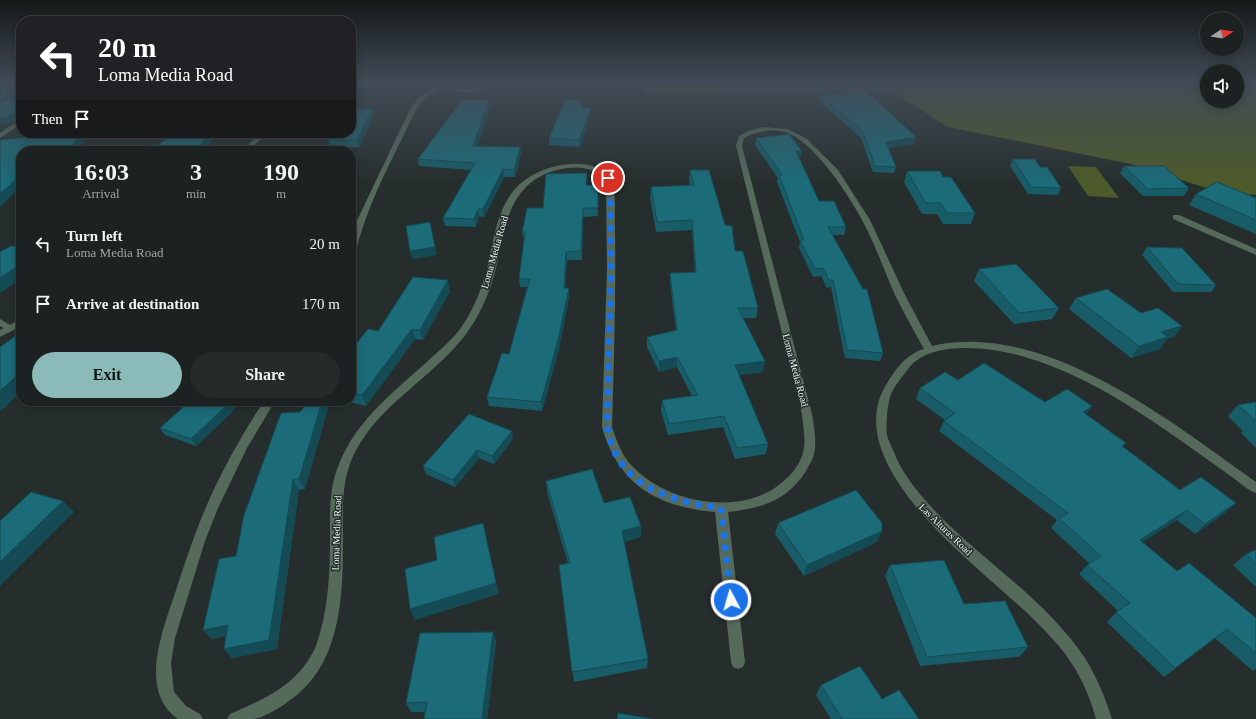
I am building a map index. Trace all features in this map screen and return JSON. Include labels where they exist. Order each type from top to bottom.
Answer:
[{"type":"street","points":[[356,233],[365,210],[409,117]]},
{"type":"street","points":[[0,136],[16,125]]},
{"type":"street","name":"Loma Media Road","points":[[235,719],[262,709],[281,697],[307,675],[314,664],[325,640],[333,608],[336,495],[347,456],[361,432],[370,421],[461,335],[480,303],[488,279],[506,209],[515,194],[526,182],[544,171],[571,166],[591,168],[604,174],[608,178],[610,186],[611,268],[607,427],[613,449],[631,473],[658,492],[693,505],[721,508],[754,502],[783,489],[802,469],[807,458],[810,436],[807,414],[744,171],[739,146],[741,137],[756,130],[786,130],[805,140],[835,172],[866,220],[900,294],[930,351]]},
{"type":"street","points":[[250,146],[260,138]]},
{"type":"street","points":[[1176,217],[1256,252]]},
{"type":"street","points":[[0,322],[10,328]]},
{"type":"street","points":[[0,334],[16,325]]},
{"type":"street","name":"Las Alturas Road","points":[[1104,719],[1101,706],[1084,672],[1064,641],[1039,614],[932,517],[910,492],[892,465],[884,444],[880,423],[883,402],[891,384],[911,359],[944,346],[987,346],[1037,356],[1072,371],[1114,392],[1256,488]]},
{"type":"street","points":[[195,719],[181,713],[169,698],[165,688],[164,656],[170,630],[205,525],[228,476],[267,406]]},
{"type":"street","points":[[721,508],[738,662]]},
{"type":"green space","points":[[932,117],[1256,117],[1256,195],[1219,192],[1131,164],[948,127]]},
{"type":"green space","points":[[1068,166],[1096,167],[1119,198],[1088,196]]},
{"type":"building","points":[[356,117],[368,117],[357,140],[328,140],[329,138],[356,138]]},
{"type":"building","points":[[450,117],[483,117],[473,146],[520,147],[514,170],[503,169],[483,209],[478,209],[474,219],[443,218],[475,163],[418,159]]},
{"type":"building","points":[[558,117],[588,117],[579,140],[549,138]]},
{"type":"building","points":[[846,117],[894,117],[916,137],[886,142],[896,167],[875,166],[863,131]]},
{"type":"building","points":[[789,134],[802,151],[796,151],[819,201],[834,201],[846,227],[828,227],[863,289],[867,289],[883,353],[847,350],[833,280],[829,280],[823,268],[815,269],[800,240],[804,240],[779,175],[782,175],[756,138]]},
{"type":"building","points":[[21,138],[78,138],[71,146],[16,146],[16,180],[0,194],[0,140]]},
{"type":"building","points":[[167,138],[206,138],[199,146],[147,146],[158,145]]},
{"type":"building","points":[[1013,159],[1035,159],[1040,167],[1047,167],[1061,188],[1031,187]]},
{"type":"building","points":[[1124,166],[1164,166],[1189,188],[1148,189]]},
{"type":"building","points":[[690,170],[709,170],[725,225],[732,226],[735,251],[743,251],[758,308],[738,308],[765,361],[735,365],[768,444],[737,448],[724,416],[669,424],[662,400],[698,395],[677,357],[659,361],[647,337],[677,330],[670,273],[696,272],[692,220],[657,222],[651,187],[694,185]]},
{"type":"building","points":[[907,171],[940,171],[943,177],[951,177],[975,213],[947,213],[941,203],[926,203]]},
{"type":"building","points":[[587,173],[586,185],[598,185],[598,208],[583,208],[581,251],[566,252],[564,288],[569,288],[558,340],[541,402],[487,397],[502,353],[509,354],[530,279],[519,279],[525,232],[522,232],[527,208],[543,208],[546,174]]},
{"type":"building","points":[[1217,182],[1256,198],[1256,220],[1196,194]]},
{"type":"building","points":[[430,222],[435,247],[410,251],[406,226]]},
{"type":"building","points":[[11,246],[16,246],[16,267],[0,278],[0,252]]},
{"type":"building","points":[[1147,247],[1182,248],[1216,285],[1178,284]]},
{"type":"building","points":[[1016,264],[1059,308],[1019,313],[979,269]]},
{"type":"building","points":[[413,277],[448,280],[420,330],[412,329],[362,395],[356,394],[356,344],[368,329],[378,331]]},
{"type":"building","points":[[1107,289],[1141,313],[1158,308],[1182,326],[1161,332],[1168,337],[1139,346],[1076,298]]},
{"type":"building","points":[[16,336],[16,377],[0,391],[0,347]]},
{"type":"building","points":[[984,363],[1045,402],[1067,389],[1092,406],[1083,412],[1126,443],[1122,446],[1180,490],[1201,477],[1236,503],[1205,524],[1187,510],[1140,540],[1177,571],[1189,563],[1256,618],[1256,653],[1227,629],[1175,668],[1116,612],[1130,603],[1087,565],[1101,556],[1059,518],[1068,513],[944,421],[955,413],[920,388],[945,372],[958,380]]},
{"type":"building","points":[[1256,402],[1256,421],[1238,405]]},
{"type":"building","points":[[184,406],[226,406],[191,439],[160,428]]},
{"type":"building","points":[[305,406],[321,406],[299,479],[293,479],[269,640],[224,649],[228,625],[203,630],[219,559],[236,556],[244,515],[281,413],[300,412]]},
{"type":"building","points":[[469,414],[512,431],[492,456],[477,450],[453,480],[423,466]]},
{"type":"building","points":[[592,469],[604,503],[630,497],[641,526],[622,531],[648,659],[572,672],[559,565],[570,563],[546,481]]},
{"type":"building","points":[[856,490],[882,523],[882,531],[807,565],[778,523]]},
{"type":"building","points":[[31,492],[63,501],[0,562],[0,521]]},
{"type":"building","points":[[483,523],[496,583],[410,609],[405,569],[437,560],[434,537]]},
{"type":"building","points":[[1256,550],[1256,564],[1246,554]]},
{"type":"building","points":[[944,560],[964,604],[1005,601],[1028,647],[927,657],[890,565]]},
{"type":"building","points":[[493,632],[482,719],[424,719],[427,702],[406,703],[420,633]]},
{"type":"building","points":[[860,666],[882,699],[899,690],[919,719],[842,719],[821,685]]},
{"type":"building","points":[[618,713],[652,719],[617,719]]},
{"type":"route","points":[[608,178],[610,186],[611,268],[607,427],[613,449],[620,461],[631,473],[644,484],[658,492],[675,500],[693,505],[721,508],[731,600]]}]
